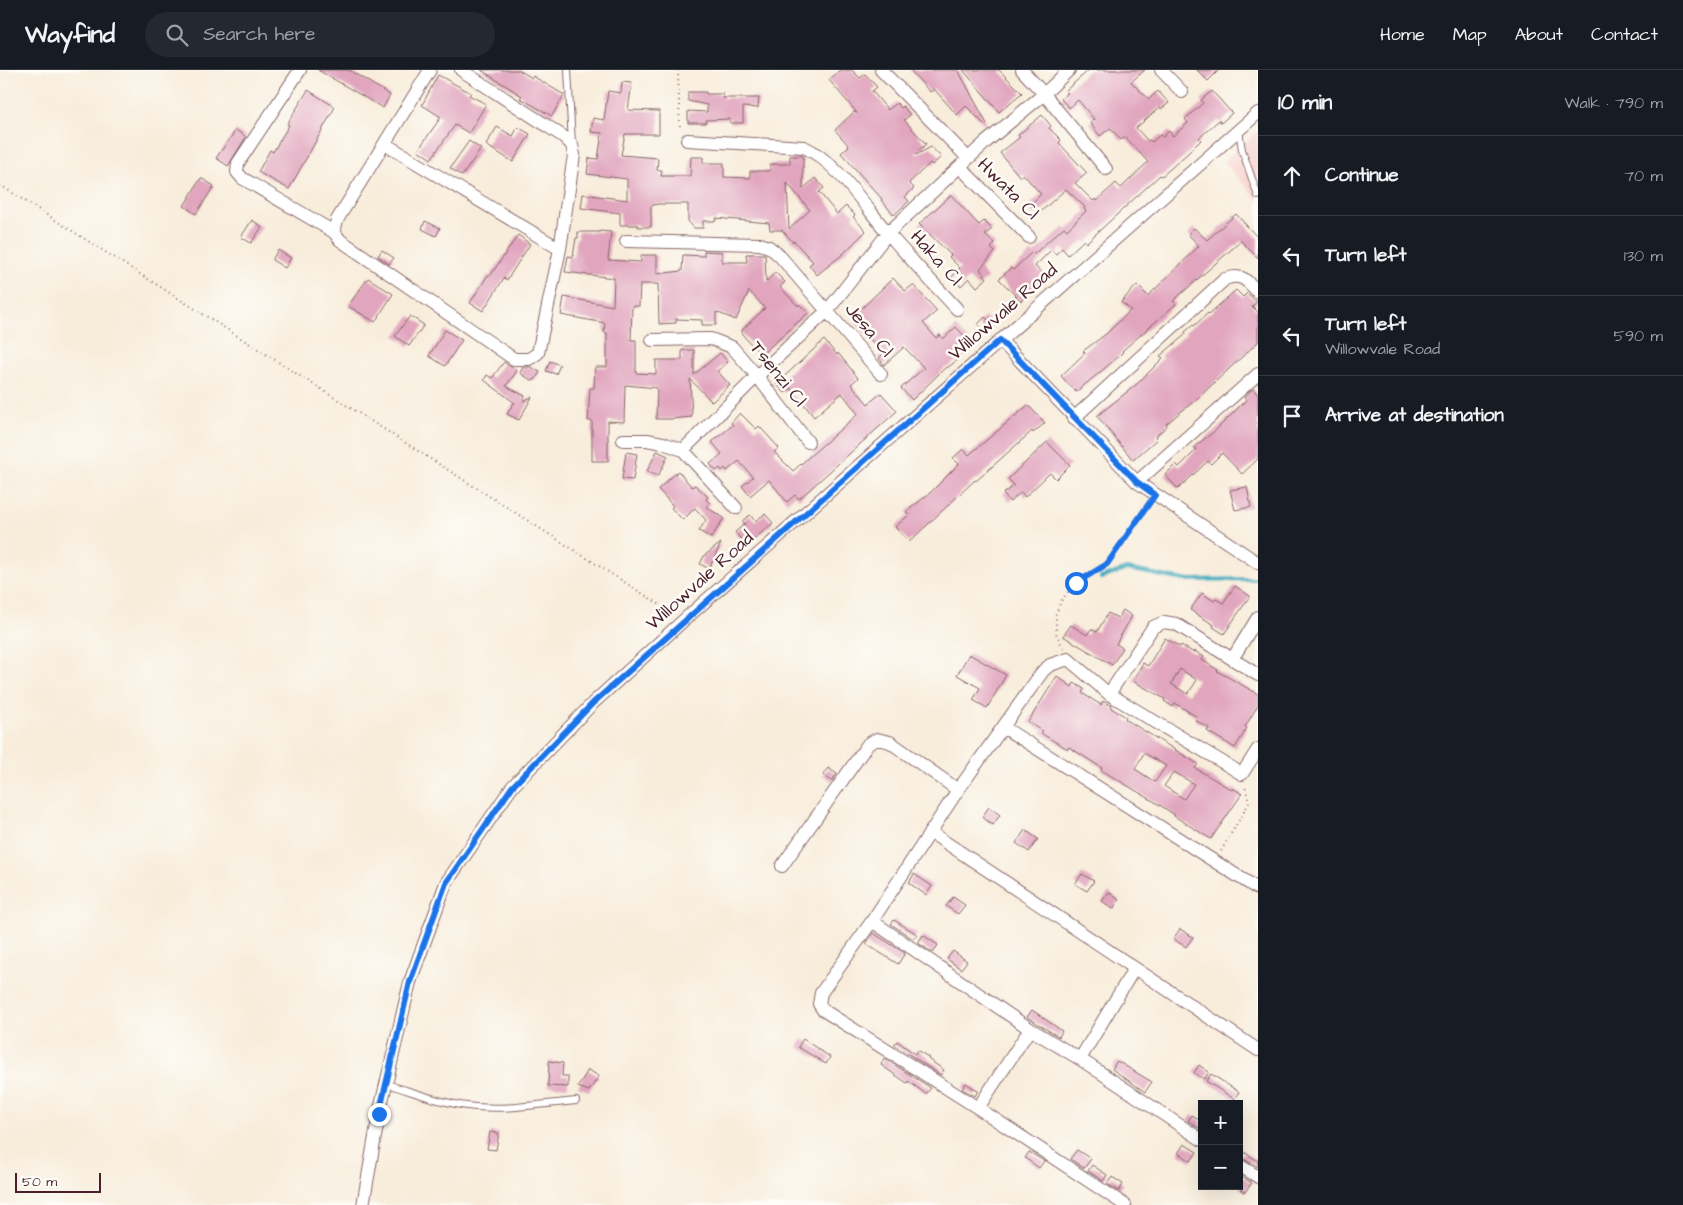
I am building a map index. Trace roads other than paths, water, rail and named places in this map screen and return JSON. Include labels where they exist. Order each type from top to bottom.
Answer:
[{"type":"street","points":[[300,70],[238,164],[237,172],[242,178],[334,232],[340,240],[514,359],[529,359],[538,354],[560,249],[574,155],[572,145],[564,137],[461,70]]},
{"type":"street","points":[[334,232],[337,220],[430,70]]},
{"type":"street","name":"Hwata Cl","points":[[881,70],[1029,237]]},
{"type":"street","points":[[1022,70],[1106,169]]},
{"type":"street","points":[[682,450],[828,310],[888,233],[964,162],[1044,94],[1069,70]]},
{"type":"street","points":[[1161,70],[1182,92]]},
{"type":"street","name":"Willowvale Road","points":[[363,1205],[386,1084],[410,982],[446,883],[512,787],[593,703],[684,620],[1258,113]]},
{"type":"street","name":"Haka Cl","points":[[687,140],[804,147],[815,152],[828,162],[888,233],[957,309]]},
{"type":"street","points":[[385,144],[560,249]]},
{"type":"street","name":"Jesa Cl","points":[[626,241],[760,244],[769,247],[779,255],[828,310],[882,374]]},
{"type":"street","points":[[1074,418],[1225,279],[1234,276],[1245,278],[1258,292]]},
{"type":"street","name":"Tsenzi Cl","points":[[652,340],[711,339],[732,347],[758,376],[808,442]]},
{"type":"street","points":[[1000,340],[1137,482],[1258,563]]},
{"type":"street","points":[[1137,482],[1258,374]]},
{"type":"street","points":[[623,440],[647,440],[663,443],[682,450],[736,508]]},
{"type":"street","points":[[1233,658],[1258,617]]},
{"type":"street","points":[[1109,694],[1153,627],[1164,622],[1176,624],[1258,675]]},
{"type":"street","points":[[1124,1205],[978,1108],[823,1010],[819,1004],[821,993],[872,921],[958,790],[1043,671],[1050,665],[1068,660],[1109,694],[1242,774],[1258,749]]},
{"type":"street","points":[[1004,727],[1258,889]]},
{"type":"street","points":[[782,866],[868,744],[877,739],[890,742],[958,790]]},
{"type":"street","points":[[930,832],[1258,1050]]},
{"type":"street","points":[[872,921],[1030,1029],[1080,1059],[1198,1137]]},
{"type":"street","points":[[1080,1059],[1134,969]]},
{"type":"street","points":[[978,1108],[1030,1029]]},
{"type":"street","points":[[1243,1167],[1258,1177]]},
{"type":"lane","points":[[568,70],[572,145]]},
{"type":"lane","points":[[1239,130],[1242,150],[1258,196]]},
{"type":"lane","points":[[386,1084],[456,1104],[475,1107],[496,1108],[576,1101]]},
{"type":"waterway","points":[[1101,578],[1127,569],[1184,580],[1256,579]]}]
